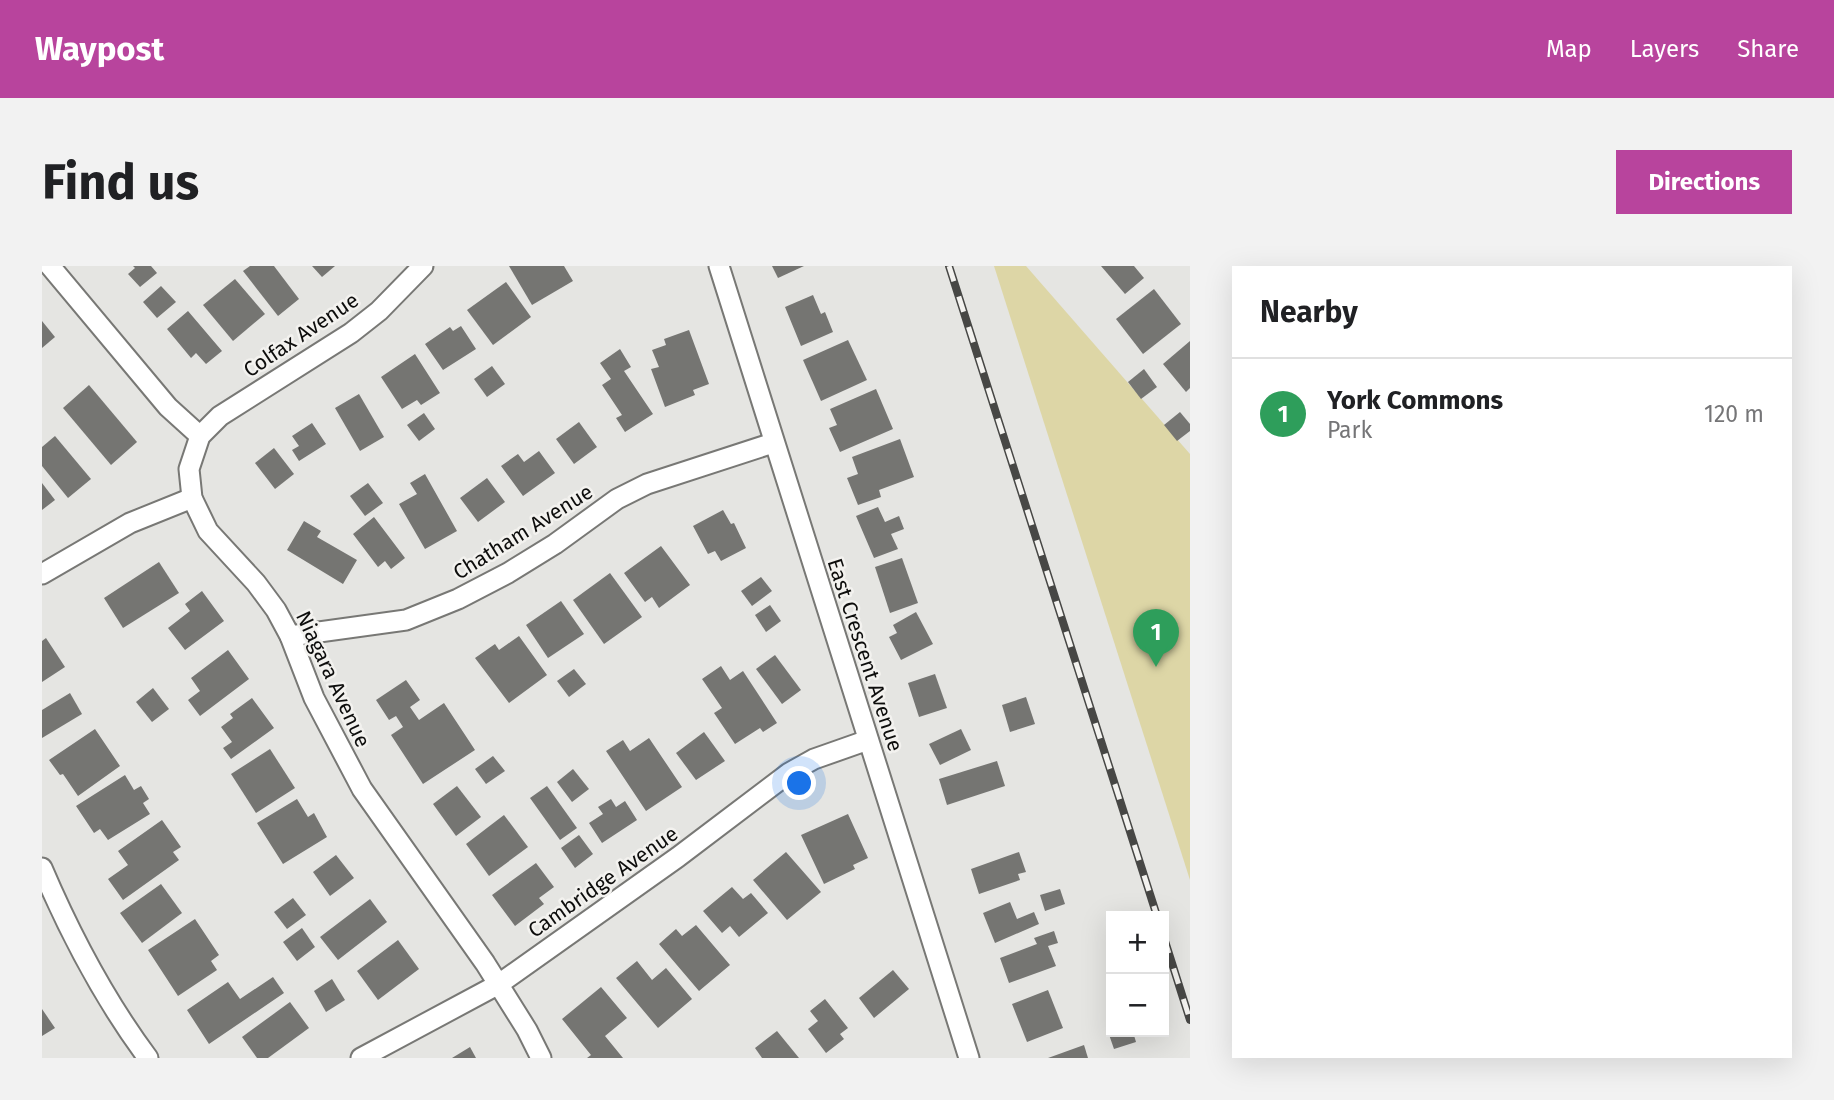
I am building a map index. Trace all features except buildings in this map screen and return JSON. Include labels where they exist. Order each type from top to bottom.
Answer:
[{"type":"street","points":[[50,266],[168,407],[200,436]]},
{"type":"street","name":"Colfax Avenue","points":[[200,436],[220,416],[379,311],[422,266]]},
{"type":"street","name":"East Crescent Avenue","points":[[719,266],[868,740],[962,1056]]},
{"type":"street","name":"Niagara Avenue","points":[[200,436],[189,468],[192,498],[208,531],[256,583],[276,610],[290,636],[314,698],[362,789],[419,866],[499,984],[541,1058]]},
{"type":"street","name":"Chatham Avenue","points":[[290,636],[406,620],[458,599],[508,573],[555,544],[617,499],[647,484],[773,443]]},
{"type":"street","points":[[42,574],[130,523],[192,498]]},
{"type":"street","name":"Cambridge Avenue","points":[[361,1058],[499,984],[678,857],[789,773],[814,759],[868,740]]},
{"type":"street","points":[[42,868],[71,934],[98,985],[148,1058]]},
{"type":"shaded area","points":[[994,266],[1026,266],[1190,454],[1190,880]]},
{"type":"railway","points":[[949,266],[1155,911]]},
{"type":"railway","points":[[1169,954],[1190,1020]]},
{"type":"place","name":"York Commons","points":[[1156,667]]}]
